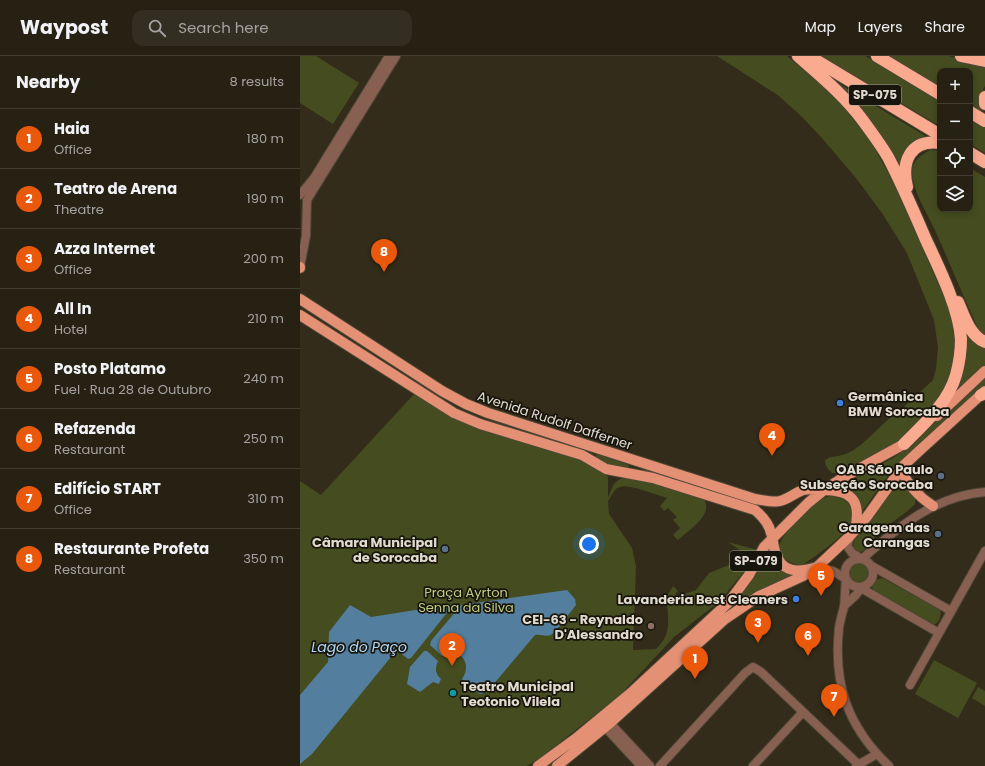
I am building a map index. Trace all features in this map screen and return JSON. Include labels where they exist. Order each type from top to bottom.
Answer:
[{"type":"highway","points":[[798,56],[833,86],[864,121],[887,156],[939,269],[955,310],[961,339],[960,359],[951,389],[927,421],[904,444]]},
{"type":"highway","name":"SP-075","points":[[810,56],[937,133]]},
{"type":"highway","name":"SP-075","points":[[878,56],[937,92]]},
{"type":"highway","points":[[960,56],[985,61]]},
{"type":"highway","points":[[985,96],[985,104]]},
{"type":"highway","points":[[973,114],[985,121]]},
{"type":"highway","points":[[937,143],[928,142],[915,148],[906,161],[904,169],[906,187],[968,324],[975,334],[985,342]]},
{"type":"highway","points":[[973,156],[984,162]]},
{"type":"main road","name":"Avenida Rudolf Dafferner","points":[[300,299],[442,391],[466,404],[495,415],[756,499],[780,501],[804,490],[840,491],[847,494],[854,501],[858,510],[858,518],[852,533]]},
{"type":"main road","name":"Avenida Rudolf Dafferner","points":[[300,315],[454,414],[480,424],[582,455],[606,469],[653,478],[756,510],[762,515],[771,532],[778,559],[783,566],[795,571],[817,567]]},
{"type":"main road","name":"SP-079","points":[[538,766],[575,739],[633,691],[729,602],[745,580],[764,547],[773,544],[780,532],[794,517],[824,490],[844,477],[904,444],[923,429],[985,371]]},
{"type":"main road","name":"SP-079","points":[[557,766],[608,725],[725,619],[759,596],[803,576],[817,567],[866,518],[901,470],[918,452],[984,393]]},
{"type":"main road","points":[[596,464],[590,458],[590,455],[593,451],[600,449]]},
{"type":"main road","points":[[624,473],[631,469],[633,460]]},
{"type":"main road","points":[[901,470],[911,486],[921,497],[933,506]]},
{"type":"street","points":[[300,268],[306,231],[307,200],[386,67],[389,56]]},
{"type":"street","points":[[300,195],[314,178],[386,67],[396,56]]},
{"type":"street","points":[[300,223],[306,231]]},
{"type":"street","points":[[889,766],[872,749],[855,724],[845,702],[838,675],[837,651],[839,626],[844,606],[846,579],[845,571],[848,563],[855,559],[861,558],[905,523],[933,506],[955,497],[985,492]]},
{"type":"street","points":[[852,533],[847,546],[852,553],[951,611]]},
{"type":"street","points":[[910,685],[985,551]]},
{"type":"street","points":[[844,606],[861,588],[872,580],[874,570],[872,566]]},
{"type":"street","points":[[817,567],[833,571],[846,579],[851,585],[861,588],[939,633]]},
{"type":"street","points":[[660,766],[750,668],[753,667],[761,672],[858,766],[877,754]]},
{"type":"street","points":[[753,766],[802,713]]},
{"type":"street","points":[[608,725],[642,766]]},
{"type":"street","points":[[608,725],[650,766]]},
{"type":"green space","points":[[300,56],[316,56],[359,83],[333,124],[300,103]]},
{"type":"green space","points":[[717,56],[787,56],[835,97],[861,128],[875,149],[895,186],[951,313],[957,337],[950,379],[939,401],[900,441],[885,451],[837,473],[832,473],[829,470],[826,466],[825,460],[830,457],[845,454],[859,446],[933,380],[936,369],[938,347],[934,320],[907,253],[882,213],[856,178],[821,137],[779,96]]},
{"type":"green space","points":[[821,56],[865,56],[937,98],[937,124]]},
{"type":"green space","points":[[889,56],[948,56],[985,63],[985,86],[981,98],[982,110],[979,111],[973,107],[973,68],[937,68],[937,85]]},
{"type":"green space","points":[[823,74],[932,140],[922,140],[902,181]]},
{"type":"green space","points":[[973,120],[985,127],[985,153],[973,146]]},
{"type":"green space","points":[[930,150],[937,151],[937,212],[973,212],[973,170],[985,177],[985,336],[981,334],[977,326],[940,240],[920,201],[913,179],[912,168],[920,156]]},
{"type":"green space","points":[[960,319],[985,344],[985,365],[951,397]]},
{"type":"green space","points":[[985,377],[985,385],[906,456],[890,473],[861,511],[850,491],[840,486],[893,458],[908,447]]},
{"type":"green space","name":"Praça Ayrton Senna da Silva","points":[[415,393],[473,423],[593,465],[608,477],[608,498],[616,482],[628,477],[634,477],[701,496],[705,502],[706,508],[704,514],[695,526],[678,540],[673,535],[680,528],[673,520],[677,517],[668,508],[664,511],[660,506],[667,498],[636,488],[624,486],[617,488],[608,501],[609,514],[632,548],[636,566],[633,650],[656,649],[662,642],[667,631],[668,622],[668,609],[664,601],[673,586],[678,591],[675,594],[678,596],[696,590],[709,573],[739,561],[743,557],[740,550],[728,542],[758,550],[746,569],[719,602],[674,637],[620,695],[544,755],[527,766],[300,766],[300,481],[321,495]]},
{"type":"green space","points":[[598,454],[629,465],[628,469],[616,468],[597,460],[596,455]]},
{"type":"green space","points":[[898,481],[915,499],[915,504],[881,531],[867,548],[859,553],[853,547],[854,541],[895,483]]},
{"type":"green space","points":[[832,496],[844,500],[851,507],[852,522],[849,527],[830,545],[802,565],[793,564],[785,559],[780,553],[780,545],[784,535],[809,509],[824,498]]},
{"type":"green space","points":[[768,549],[774,566],[790,575],[788,578],[762,591],[552,766],[544,766],[714,620]]},
{"type":"green space","points":[[855,562],[863,562],[870,569],[870,577],[863,584],[855,584],[848,577],[848,569]]},
{"type":"green space","points":[[882,578],[939,609],[941,613],[940,619],[934,625],[930,624],[873,590],[872,586],[875,580]]},
{"type":"green space","points":[[934,660],[977,683],[958,718],[915,694]]},
{"type":"green space","points":[[978,687],[985,691],[985,706],[972,698]]},
{"type":"water","points":[[567,590],[575,599],[576,605],[564,621],[551,635],[535,635],[487,692],[480,694],[463,681],[462,679],[466,666],[460,655],[451,652],[442,656],[430,645],[431,641],[461,605]]},
{"type":"water","name":"Lago do Paço","points":[[454,604],[411,658],[408,659],[398,651],[395,652],[312,754],[300,764],[300,695],[328,662],[329,632],[350,605],[371,617]]},
{"type":"water","points":[[424,651],[427,651],[438,661],[436,671],[441,679],[439,684],[433,682],[420,692],[407,684],[410,667]]},
{"type":"place","name":"Restaurante Profeta","points":[[384,272]]},
{"type":"place","name":"Germânica BMW Sorocaba","points":[[840,403]]},
{"type":"place","name":"All In","points":[[772,456]]},
{"type":"place","name":"OAB São Paulo Subseção Sorocaba","points":[[941,476]]},
{"type":"place","name":"Garagem das Carangas","points":[[938,534]]},
{"type":"place","name":"Câmara Municipal de Sorocaba","points":[[445,549]]},
{"type":"place","name":"Posto Platamo","points":[[821,596]]},
{"type":"place","name":"Lavanderia Best Cleaners","points":[[796,599]]},
{"type":"place","name":"CEI-63 - Reynaldo D'Alessandro","points":[[651,626]]},
{"type":"place","name":"Azza Internet","points":[[758,643]]},
{"type":"place","name":"Refazenda","points":[[808,656]]},
{"type":"place","name":"Teatro de Arena","points":[[452,666]]},
{"type":"place","name":"Haia","points":[[695,679]]},
{"type":"place","name":"Teatro Municipal Teotonio Vilela","points":[[453,693]]},
{"type":"place","name":"Edifício START","points":[[834,717]]}]
